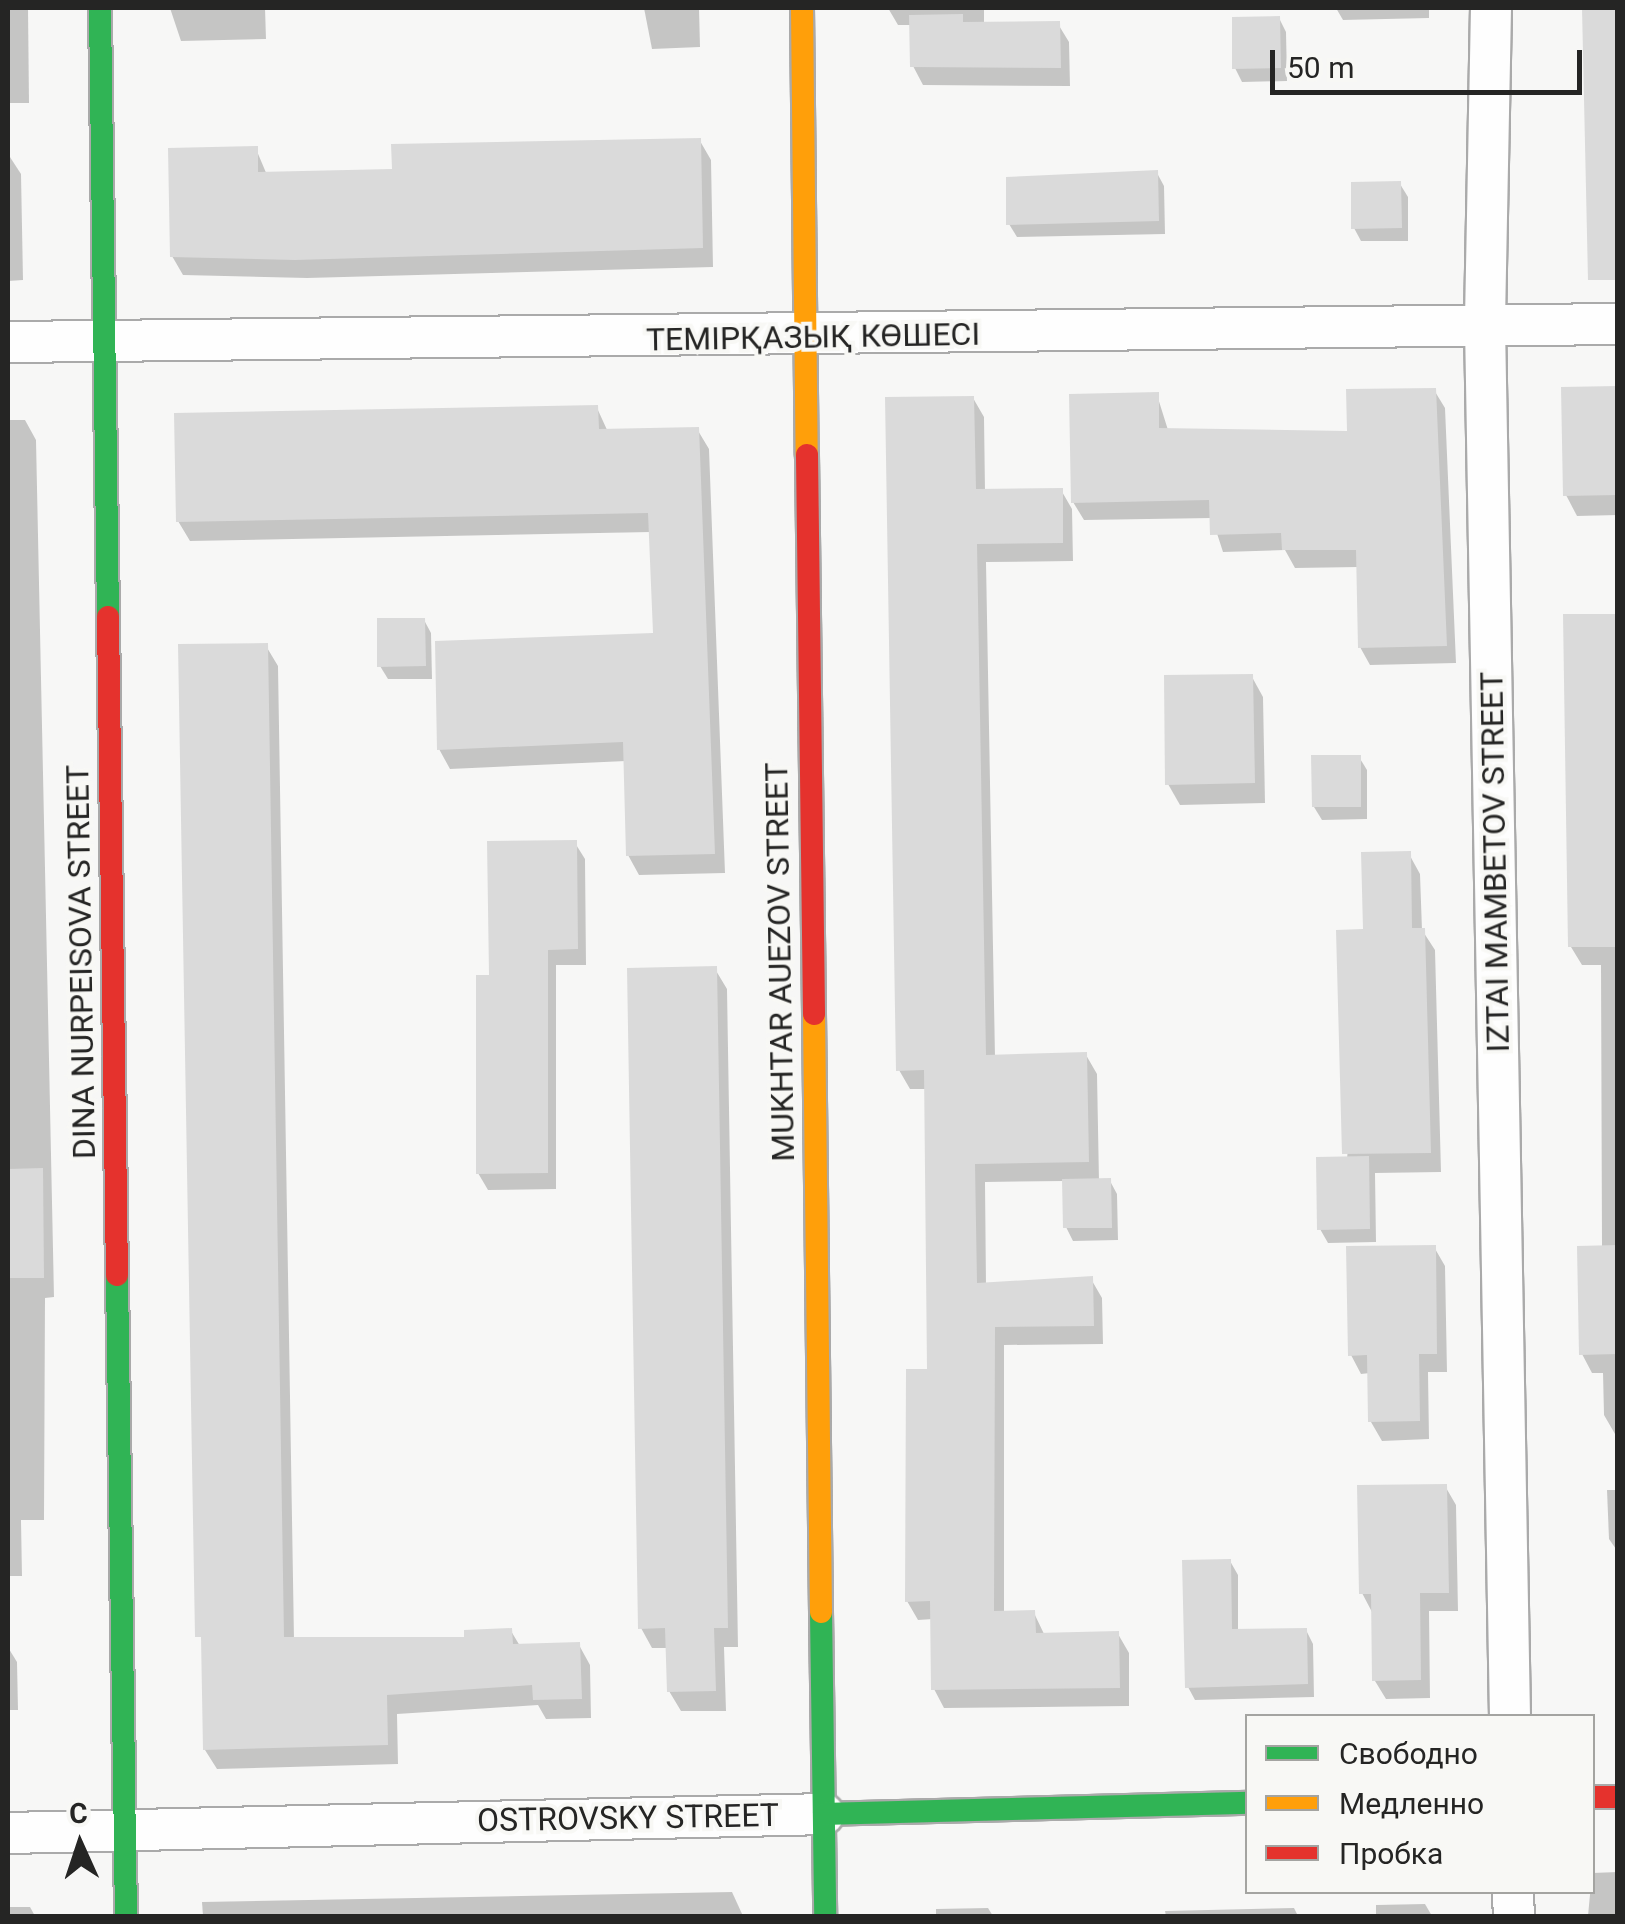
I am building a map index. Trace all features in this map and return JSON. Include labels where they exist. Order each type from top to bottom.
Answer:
[{"type":"street","name":"DINA NURPEISOVA STREET","points":[[100,8],[126,1916]]},
{"type":"street","name":"MUKHTAR AUEZOV STREET","points":[[802,8],[825,1916]]},
{"type":"street","name":"IZTAI MAMBETOV STREET","points":[[1491,8],[1485,326],[1510,1714]]},
{"type":"street","name":"ТЕМІРҚАЗЫҚ КӨШЕСІ","points":[[8,342],[805,338],[1618,324]]},
{"type":"street","name":"OSTROVSKY STREET","points":[[8,1834],[1245,1803]]},
{"type":"building","points":[[1582,8],[1618,8],[1618,280],[1588,280]]},
{"type":"building","points":[[963,14],[963,22],[1060,21],[1061,68],[910,67],[909,15]]},
{"type":"building","points":[[1280,16],[1281,68],[1232,69],[1232,17]]},
{"type":"building","points":[[701,138],[703,248],[295,260],[170,257],[168,148],[258,146],[258,172],[392,169],[391,144]]},
{"type":"building","points":[[1158,170],[1159,221],[1006,225],[1006,177]]},
{"type":"building","points":[[1401,181],[1402,228],[1351,229],[1351,182]]},
{"type":"building","points":[[1618,386],[1618,495],[1563,496],[1561,387]]},
{"type":"building","points":[[1436,388],[1447,646],[1358,648],[1356,550],[1282,550],[1281,533],[1210,535],[1209,500],[1071,503],[1069,394],[1159,392],[1159,428],[1347,431],[1346,389]]},
{"type":"building","points":[[974,396],[976,489],[1063,488],[1063,543],[977,544],[986,1055],[1087,1052],[1089,1162],[975,1164],[977,1283],[1093,1276],[1094,1326],[995,1327],[994,1611],[1035,1610],[1036,1633],[1119,1631],[1120,1688],[931,1690],[930,1601],[905,1602],[906,1369],[927,1369],[924,1070],[896,1071],[885,397]]},
{"type":"building","points":[[598,405],[599,429],[699,427],[715,854],[626,856],[623,742],[437,750],[435,641],[653,633],[648,513],[176,522],[174,413]]},
{"type":"building","points":[[1563,614],[1618,614],[1618,947],[1568,947]]},
{"type":"building","points":[[377,618],[425,618],[426,666],[377,667]]},
{"type":"building","points":[[268,643],[284,1637],[464,1637],[464,1630],[512,1628],[513,1644],[580,1642],[582,1699],[533,1700],[532,1685],[387,1695],[388,1745],[203,1750],[201,1637],[195,1637],[178,644]]},
{"type":"building","points":[[1253,674],[1255,783],[1165,785],[1164,675]]},
{"type":"building","points":[[1311,755],[1361,755],[1361,807],[1312,807]]},
{"type":"building","points":[[577,840],[578,949],[548,950],[548,1173],[476,1174],[476,975],[489,975],[487,841]]},
{"type":"building","points":[[1411,851],[1412,928],[1425,928],[1431,1153],[1342,1154],[1336,930],[1363,929],[1361,852]]},
{"type":"building","points":[[717,966],[728,1628],[714,1628],[716,1691],[667,1692],[665,1628],[638,1629],[627,968]]},
{"type":"building","points":[[1369,1156],[1370,1229],[1317,1230],[1316,1157]]},
{"type":"building","points":[[43,1168],[44,1278],[8,1278],[8,1169]]},
{"type":"building","points":[[1111,1178],[1112,1228],[1063,1228],[1062,1179]]},
{"type":"building","points":[[1436,1245],[1437,1354],[1419,1354],[1420,1421],[1368,1422],[1367,1355],[1348,1356],[1346,1246]]},
{"type":"building","points":[[1618,1245],[1618,1354],[1579,1355],[1577,1246]]},
{"type":"building","points":[[1447,1484],[1449,1593],[1420,1593],[1421,1680],[1372,1681],[1371,1594],[1359,1594],[1357,1485]]},
{"type":"building","points":[[1231,1559],[1232,1629],[1307,1628],[1308,1684],[1185,1688],[1182,1560]]},
{"type":"traffic: fast","points":[[100,8],[108,617]]},
{"type":"traffic: fast","points":[[117,1275],[126,1916]]},
{"type":"traffic: fast","points":[[821,1612],[825,1916]]},
{"type":"traffic: fast","points":[[824,1814],[1245,1803]]},
{"type":"traffic: slow","points":[[802,8],[807,455]]},
{"type":"traffic: slow","points":[[814,1014],[821,1612]]},
{"type":"traffic: jam","points":[[807,455],[814,1014]]},
{"type":"traffic: jam","points":[[108,617],[117,1275]]},
{"type":"traffic: jam","points":[[1595,1797],[1618,1797]]}]
